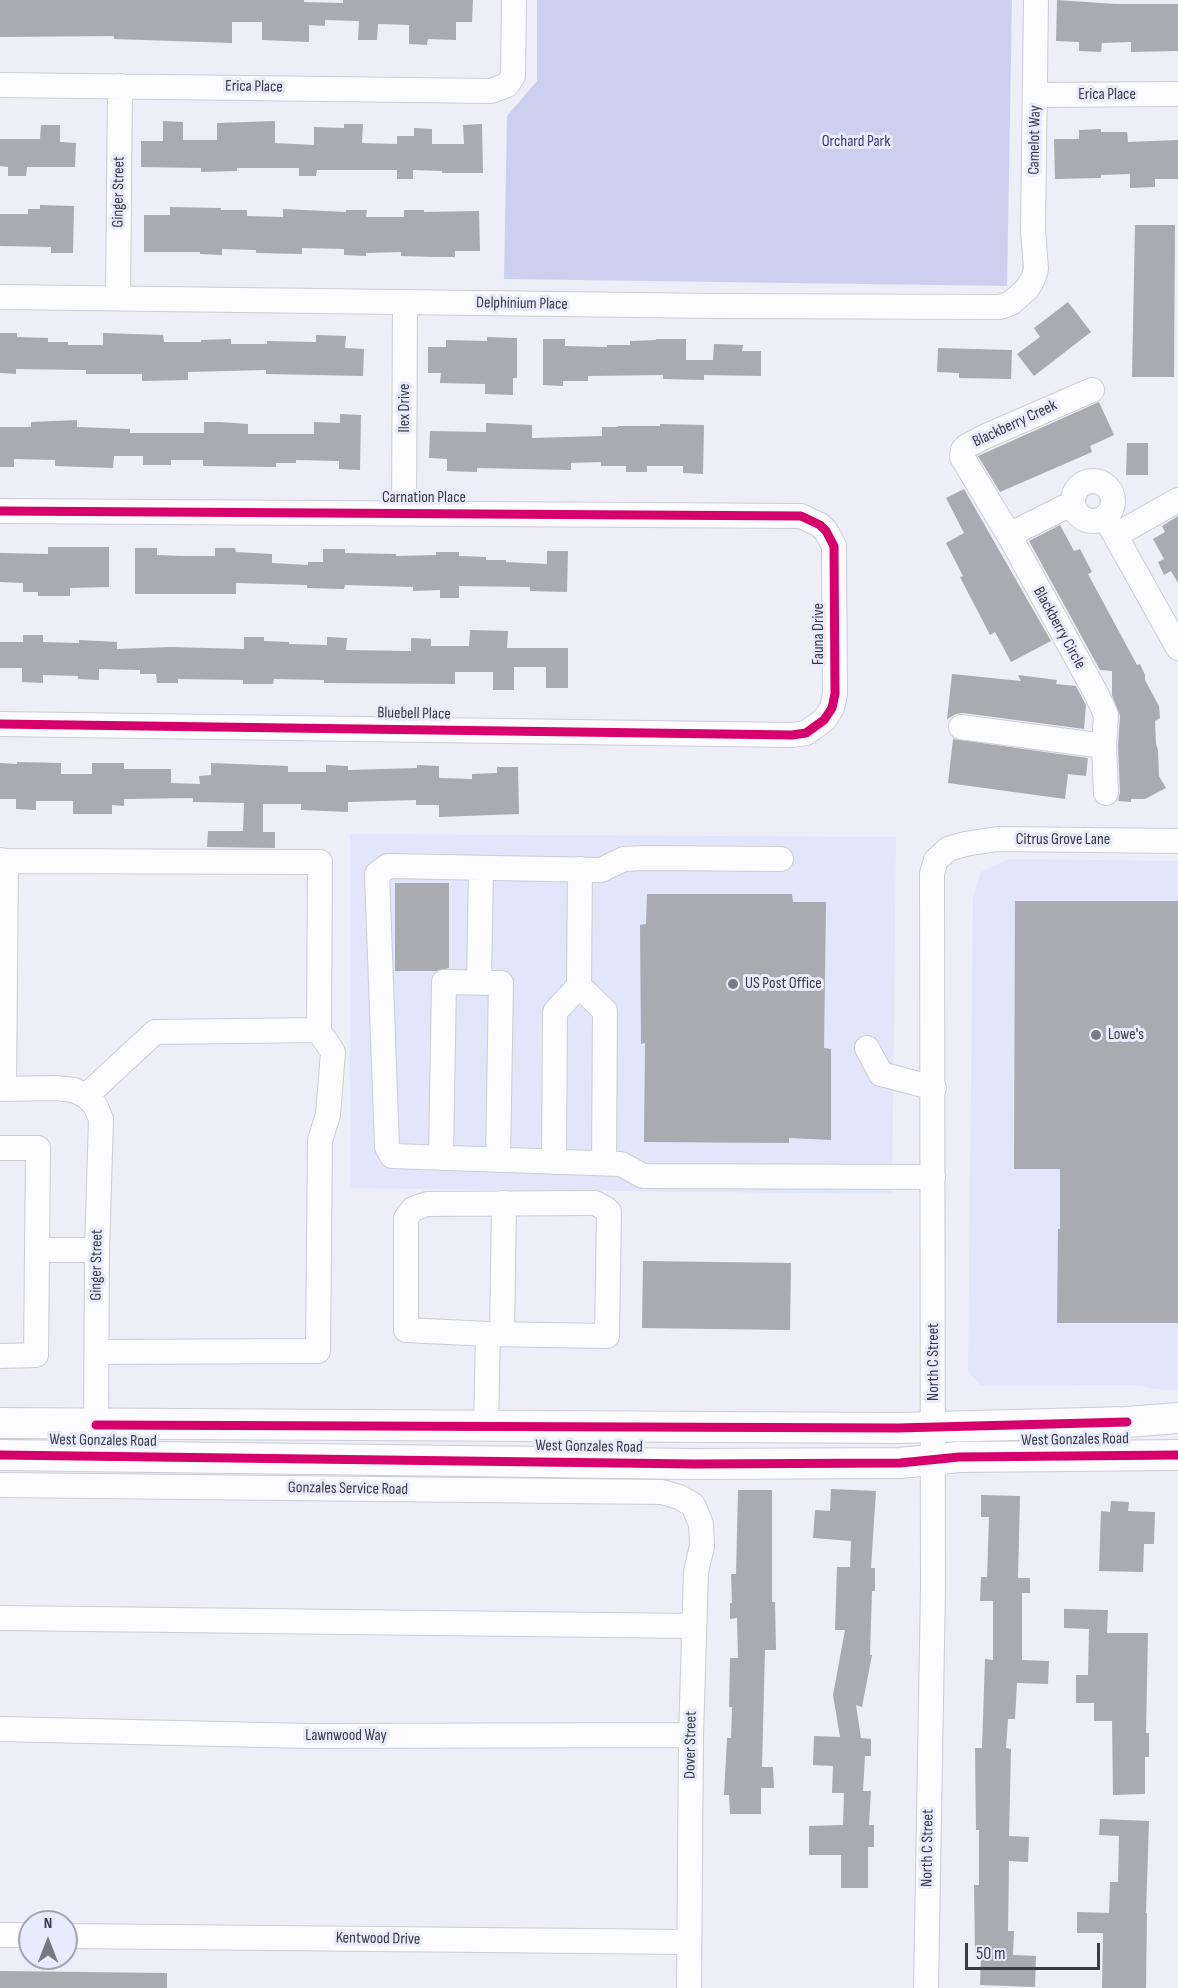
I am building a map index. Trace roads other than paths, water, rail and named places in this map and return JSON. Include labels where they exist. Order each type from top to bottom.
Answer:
[{"type":"main road","name":"West Gonzales Road","points":[[0,1423],[874,1428],[1127,1422],[1178,1418]]},
{"type":"main road","name":"West Gonzales Road","points":[[0,1455],[694,1464],[900,1463],[960,1457],[1178,1455]]},
{"type":"street","name":"Erica Place","points":[[0,85],[491,91],[507,85],[513,76],[514,0]]},
{"type":"street","name":"Camelot Way","points":[[1033,279],[1035,269],[1033,230],[1036,0]]},
{"type":"street","name":"Ginger Street","points":[[118,298],[120,86]]},
{"type":"street","name":"Erica Place","points":[[1036,95],[1178,94]]},
{"type":"street","name":"Delphinium Place","points":[[0,297],[983,308],[1000,307],[1011,303],[1027,289],[1033,279]]},
{"type":"street","name":"Ilex Drive","points":[[404,513],[405,302]]},
{"type":"street","name":"Blackberry Creek","points":[[1009,535],[962,457],[963,450],[984,437],[1092,390]]},
{"type":"street","points":[[1178,500],[1110,526],[1079,516],[1073,503],[1075,491],[1091,481],[1103,484],[1112,494],[1110,526],[1178,648]]},
{"type":"street","points":[[1009,535],[1073,503]]},
{"type":"street","name":"Carnation Place","points":[[0,511],[790,515],[801,516],[820,525],[834,546]]},
{"type":"street","name":"Blackberry Circle","points":[[1009,535],[1106,715],[1104,746],[1106,793]]},
{"type":"street","name":"Fauna Drive","points":[[824,720],[832,708],[835,694],[834,546]]},
{"type":"street","name":"Bluebell Place","points":[[0,724],[792,735],[806,733],[824,720]]},
{"type":"street","points":[[961,727],[1104,746]]},
{"type":"street","name":"Citrus Grove Lane","points":[[948,849],[965,844],[997,840],[1178,841]]},
{"type":"street","name":"North C Street","points":[[926,1988],[933,1587],[933,873],[936,860],[948,849]]},
{"type":"street","points":[[781,859],[624,859],[590,869],[388,866],[377,874],[387,1147],[392,1156],[621,1164],[643,1176],[933,1177]]},
{"type":"street","points":[[97,1352],[318,1352],[320,1140],[328,1115],[333,1052],[318,1030],[320,862],[3,861],[2,1089],[74,1090],[90,1101],[156,1032],[318,1030]]},
{"type":"street","points":[[481,868],[490,983],[498,1160]]},
{"type":"street","points":[[554,1162],[555,1012],[579,987],[590,869]]},
{"type":"street","points":[[441,1158],[444,982],[490,983]]},
{"type":"street","points":[[579,987],[605,1011],[604,1163]]},
{"type":"street","points":[[867,1048],[881,1074],[934,1088]]},
{"type":"street","name":"Ginger Street","points":[[90,1101],[100,1119],[101,1133],[97,1250],[96,1425]]},
{"type":"street","points":[[0,1148],[38,1148],[36,1355],[0,1356]]},
{"type":"street","points":[[486,1427],[504,1203]]},
{"type":"street","points":[[595,1203],[609,1212],[607,1336],[495,1334],[406,1330],[406,1218],[413,1209],[427,1204],[595,1203]]},
{"type":"street","points":[[37,1250],[97,1250]]},
{"type":"street","name":"Gonzales Service Road","points":[[0,1485],[662,1492],[679,1497],[693,1505]]},
{"type":"street","name":"Dover Street","points":[[689,1988],[694,1626],[696,1572],[702,1546],[701,1524],[693,1505]]},
{"type":"street","points":[[0,1618],[694,1626]]},
{"type":"street","name":"Lawnwood Way","points":[[0,1729],[310,1736],[691,1735]]},
{"type":"street","points":[[0,1935],[18,1935]]},
{"type":"street","name":"Kentwood Drive","points":[[78,1935],[689,1942]]},
{"type":"place","name":"US Post Office","points":[[733,984]]},
{"type":"place","name":"Lowe's","points":[[1096,1035]]},
{"type":"park label","name":"Orchard Park","points":[[856,142]]}]
